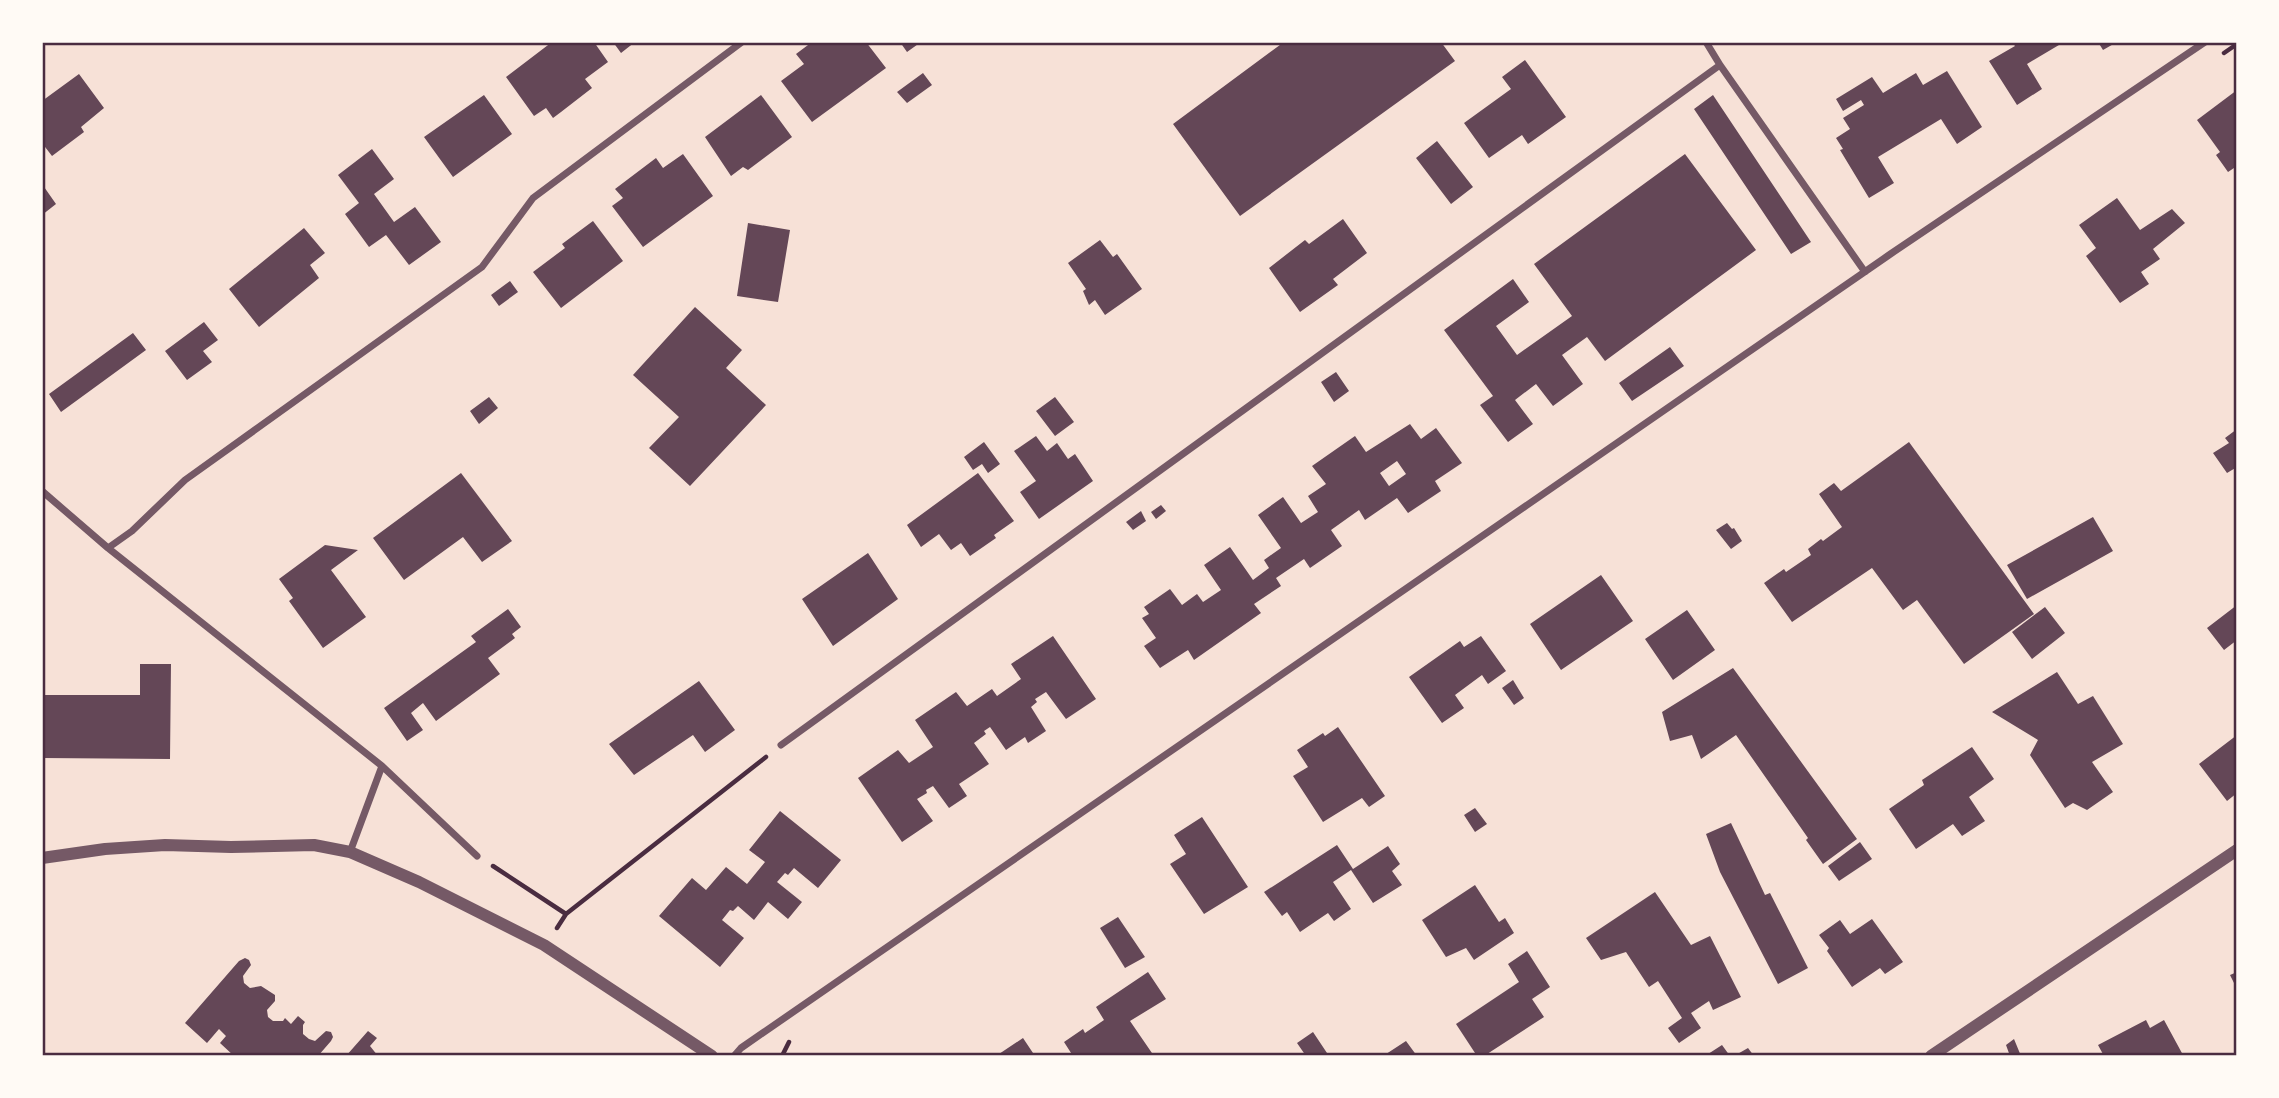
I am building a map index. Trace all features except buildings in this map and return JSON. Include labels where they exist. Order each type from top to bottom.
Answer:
[{"type":"street","points":[[108,548],[132,531],[185,480],[482,267],[533,198],[742,42]]},
{"type":"street","points":[[1706,42],[1865,272]]},
{"type":"street","points":[[734,1056],[776,1024],[1865,272],[2205,42]]},
{"type":"street","points":[[781,745],[1720,65]]},
{"type":"street","points":[[42,491],[108,548],[382,766],[477,856]]},
{"type":"street","points":[[350,852],[382,766]]},
{"type":"street","points":[[42,858],[165,845],[314,845],[350,852],[418,882],[544,946],[712,1056]]},
{"type":"street","points":[[1931,1056],[2237,850]]},
{"type":"path","points":[[544,946],[566,914],[781,745]]},
{"type":"path","points":[[477,856],[566,914]]},
{"type":"path","points":[[782,1056],[791,1038]]}]
